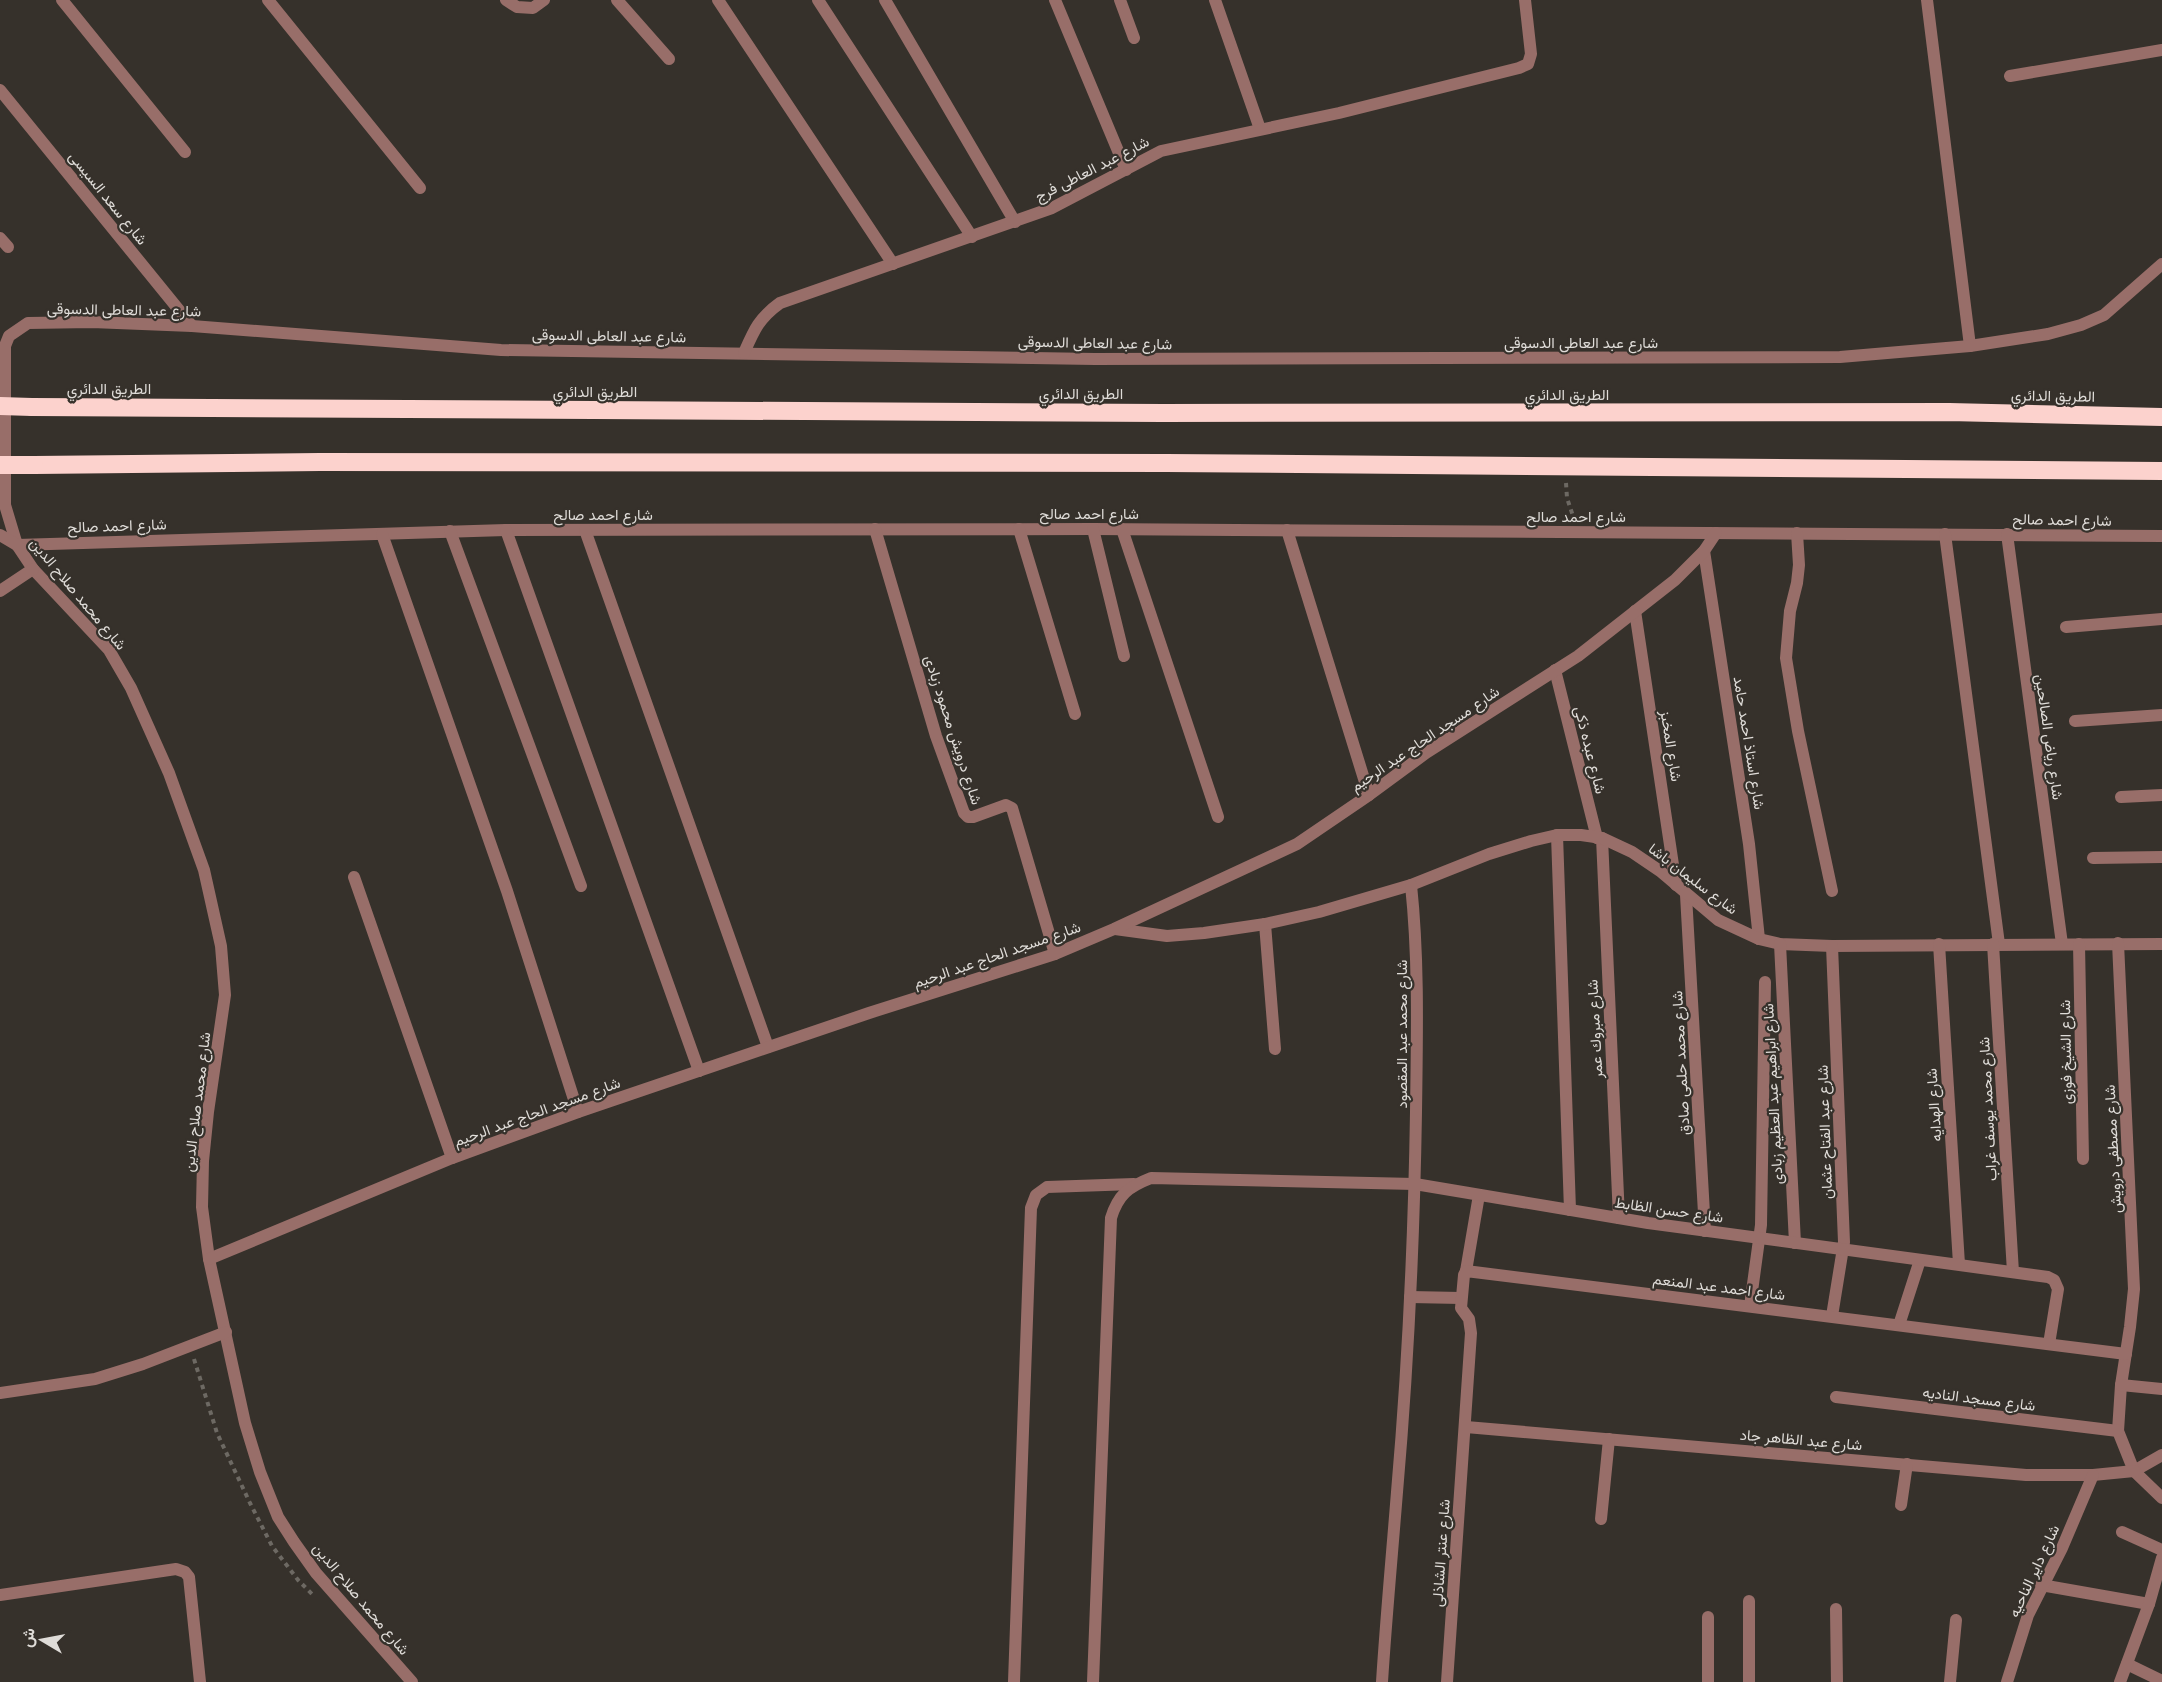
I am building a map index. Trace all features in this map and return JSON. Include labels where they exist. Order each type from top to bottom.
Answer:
[{"type":"highway","name":"الطريق الدائري","points":[[0,406],[1151,413],[1949,412],[2162,417]]},
{"type":"highway","points":[[0,465],[403,462],[1178,464],[2162,471]]},
{"type":"street","points":[[62,0],[185,152]]},
{"type":"street","points":[[268,0],[420,188]]},
{"type":"street","points":[[506,0],[517,8],[533,8],[544,0]]},
{"type":"street","points":[[617,0],[669,59]]},
{"type":"street","points":[[718,0],[893,264]]},
{"type":"street","points":[[818,0],[972,237]]},
{"type":"street","points":[[885,0],[1014,222]]},
{"type":"street","points":[[1055,0],[1126,170]]},
{"type":"street","points":[[1120,0],[1134,38]]},
{"type":"street","points":[[1215,0],[1260,129]]},
{"type":"street","name":"شارع عبد العاطى فرج","points":[[744,353],[755,326],[765,313],[780,303],[1052,208],[1161,151],[1350,110],[1528,64],[1531,54],[1525,0]]},
{"type":"street","points":[[1927,0],[1970,346]]},
{"type":"street","points":[[2010,76],[2162,50]]},
{"type":"street","name":"شارع سعد السيسى","points":[[0,90],[192,326]]},
{"type":"street","name":"شارع عبد العاطى الدسوقى","points":[[17,545],[5,505],[5,346],[9,336],[28,323],[92,322],[192,326],[501,350],[1095,359],[1840,357],[1970,346],[2048,334],[2104,315],[2162,264]]},
{"type":"street","points":[[1019,529],[1075,714]]},
{"type":"street","points":[[1093,529],[1124,656]]},
{"type":"street","points":[[1122,529],[1218,817]]},
{"type":"street","name":"شارع احمد صالح","points":[[17,545],[506,530],[1122,529],[2162,536]]},
{"type":"street","points":[[506,530],[699,1071]]},
{"type":"street","points":[[585,530],[768,1047]]},
{"type":"street","name":"شارع درويش محمود زبادى","points":[[875,530],[936,736],[964,813],[968,817],[973,817],[1006,805],[1012,808],[1055,954]]},
{"type":"street","points":[[1287,530],[1369,795]]},
{"type":"street","points":[[450,531],[580,886]]},
{"type":"street","name":"شارع مسجد الحاج عبد الرحيم","points":[[209,1259],[452,1158],[578,1112],[768,1047],[1055,954],[1297,844],[1426,753],[1578,656],[1675,580],[1704,551],[1716,533]]},
{"type":"street","points":[[1797,533],[1799,565],[1790,611],[1786,658],[1798,731],[1832,891]]},
{"type":"street","points":[[382,534],[507,891],[578,1112]]},
{"type":"street","name":"شارع محمد يوسف غراب","points":[[1945,534],[1996,944],[2013,1272]]},
{"type":"street","name":"شارع رياض الصالحين","points":[[2007,534],[2062,944]]},
{"type":"street","name":"شارع محمد صلاح الدين","points":[[0,535],[17,545],[33,570],[109,650],[131,688],[169,773],[204,870],[221,946],[225,995],[208,1112],[203,1161],[202,1207],[209,1259],[245,1423],[260,1472],[278,1517],[316,1573],[412,1682]]},
{"type":"street","name":"شارع استاذ احمد حامد","points":[[1704,551],[1747,834],[1759,939]]},
{"type":"street","points":[[0,591],[33,570]]},
{"type":"street","name":"شارع المخبز","points":[[1635,611],[1676,885]]},
{"type":"street","points":[[2066,627],[2162,619]]},
{"type":"street","name":"شارع عبده ذكى","points":[[1555,670],[1599,838]]},
{"type":"street","points":[[2075,721],[2162,715]]},
{"type":"street","points":[[2121,797],[2162,795]]},
{"type":"street","points":[[1557,835],[1570,1210]]},
{"type":"street","name":"شارع سليمان باشا","points":[[1114,929],[1167,936],[1265,924],[1319,912],[1411,885],[1489,854],[1557,835],[1599,838],[1632,852],[1719,921],[1759,939],[1780,944],[1832,946],[2162,944]]},
{"type":"street","name":"شارع مبروك عمر","points":[[1599,838],[1619,1218]]},
{"type":"street","points":[[2093,858],[2162,857]]},
{"type":"street","points":[[354,877],[452,1158]]},
{"type":"street","name":"شارع محمد عبد المقصود","points":[[1382,1682],[1410,1297],[1415,1184],[1418,981],[1417,938],[1411,885]]},
{"type":"street","name":"شارع محمد حلمى صادق","points":[[1686,895],[1705,1231]]},
{"type":"street","points":[[1265,924],[1275,1049]]},
{"type":"street","name":"شارع مصطفى درويش","points":[[2118,943],[2133,1289],[2121,1385],[2118,1431]]},
{"type":"street","name":"شارع ابراهيم عبد العظيم زبادى","points":[[1780,944],[1795,1243]]},
{"type":"street","name":"شارع الشيخ فوزى","points":[[2079,944],[2084,1159]]},
{"type":"street","name":"شارع الهدايه","points":[[1939,945],[1959,1264]]},
{"type":"street","name":"شارع عبد الفتاح عثمان","points":[[1832,946],[1843,1249],[1832,1316]]},
{"type":"street","points":[[1750,1306],[1761,1224],[1765,982]]},
{"type":"street","name":"شارع حسن الظابط","points":[[1014,1682],[1031,1208],[1036,1196],[1047,1187],[1134,1184],[1151,1178],[1415,1184],[1705,1231],[2048,1277],[2054,1280],[2058,1289],[2049,1344]]},
{"type":"street","points":[[1093,1682],[1111,1218],[1115,1204],[1134,1184]]},
{"type":"street","points":[[1466,1427],[1471,1326],[1461,1308],[1461,1299],[1479,1195]]},
{"type":"street","points":[[1899,1325],[1920,1260]]},
{"type":"street","name":"شارع احمد عبد المنعم","points":[[1466,1271],[2126,1354]]},
{"type":"street","points":[[1410,1297],[1461,1299]]},
{"type":"street","points":[[0,1393],[95,1379],[143,1364],[226,1332]]},
{"type":"street","points":[[2121,1385],[2162,1389]]},
{"type":"street","name":"شارع مسجد الناديه","points":[[1836,1397],[2118,1431]]},
{"type":"street","name":"شارع عبد الظاهر جاد","points":[[1466,1427],[2026,1475],[2134,1471]]},
{"type":"street","name":"شارع عنتر الشاذلى","points":[[1447,1682],[1466,1427]]},
{"type":"street","points":[[2118,1431],[2134,1471],[2162,1498]]},
{"type":"street","points":[[1601,1519],[1609,1439]]},
{"type":"street","points":[[2134,1471],[2162,1455]]},
{"type":"street","points":[[1901,1505],[1907,1464]]},
{"type":"street","name":"شارع داير الناحيه","points":[[2007,1682],[2028,1615],[2062,1548],[2093,1474]]},
{"type":"street","points":[[2122,1532],[2162,1550]]},
{"type":"street","points":[[2120,1682],[2154,1603],[2162,1559]]},
{"type":"street","points":[[0,1595],[176,1569],[185,1572],[189,1577],[200,1682]]},
{"type":"street","points":[[2041,1586],[2154,1603]]},
{"type":"street","points":[[1749,1601],[1749,1682]]},
{"type":"street","points":[[1836,1609],[1837,1682]]},
{"type":"street","points":[[1708,1617],[1708,1682]]},
{"type":"street","points":[[1950,1682],[1956,1620]]},
{"type":"street","points":[[2127,1664],[2162,1681]]},
{"type":"path","points":[[1566,467],[1567,498],[1574,515]]}]
